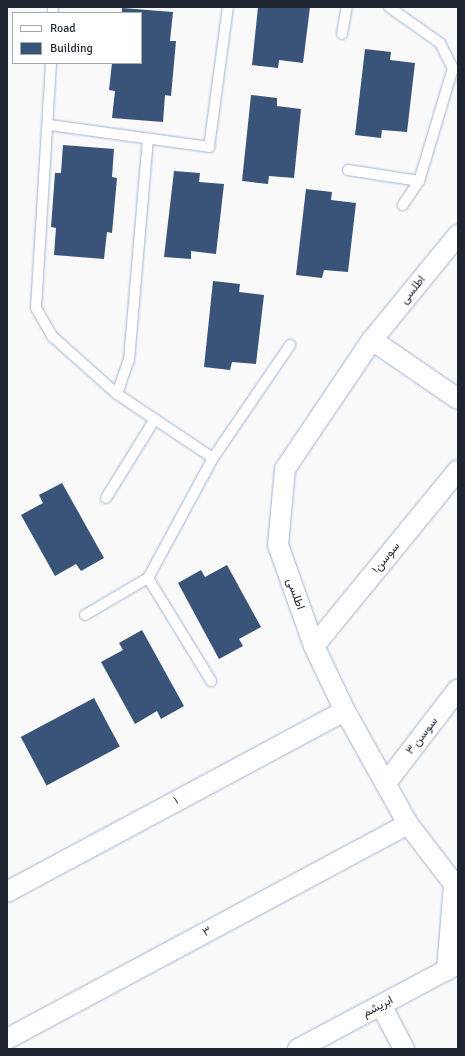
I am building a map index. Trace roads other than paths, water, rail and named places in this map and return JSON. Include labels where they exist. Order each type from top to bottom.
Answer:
[{"type":"street","name":"اطلسی","points":[[452,967],[456,883],[408,824],[386,782],[345,711],[314,646],[278,545],[285,469],[372,340],[458,235]]},
{"type":"street","points":[[372,340],[458,399]]},
{"type":"street","name":"سوسن۱","points":[[314,646],[458,470]]},
{"type":"street","name":"سوسن ۳","points":[[386,782],[458,689]]},
{"type":"street","name":"۱","points":[[7,892],[345,711]]},
{"type":"street","name":"۳","points":[[7,1039],[408,824]]},
{"type":"street","name":"ابریشم","points":[[298,1049],[452,967]]},
{"type":"street","points":[[381,1005],[404,1049]]},
{"type":"lane","points":[[49,124],[148,139],[209,146],[228,7]]},
{"type":"lane","points":[[342,34],[347,7]]},
{"type":"lane","points":[[389,7],[440,43],[454,68],[419,181],[403,205]]},
{"type":"lane","points":[[51,64],[49,124],[36,308],[53,337],[118,394],[213,458]]},
{"type":"lane","points":[[118,394],[129,360],[148,139]]},
{"type":"lane","points":[[348,170],[419,181]]},
{"type":"lane","points":[[85,616],[148,578],[213,458],[290,346]]},
{"type":"lane","points":[[106,498],[155,419]]},
{"type":"lane","points":[[148,578],[211,682]]}]
